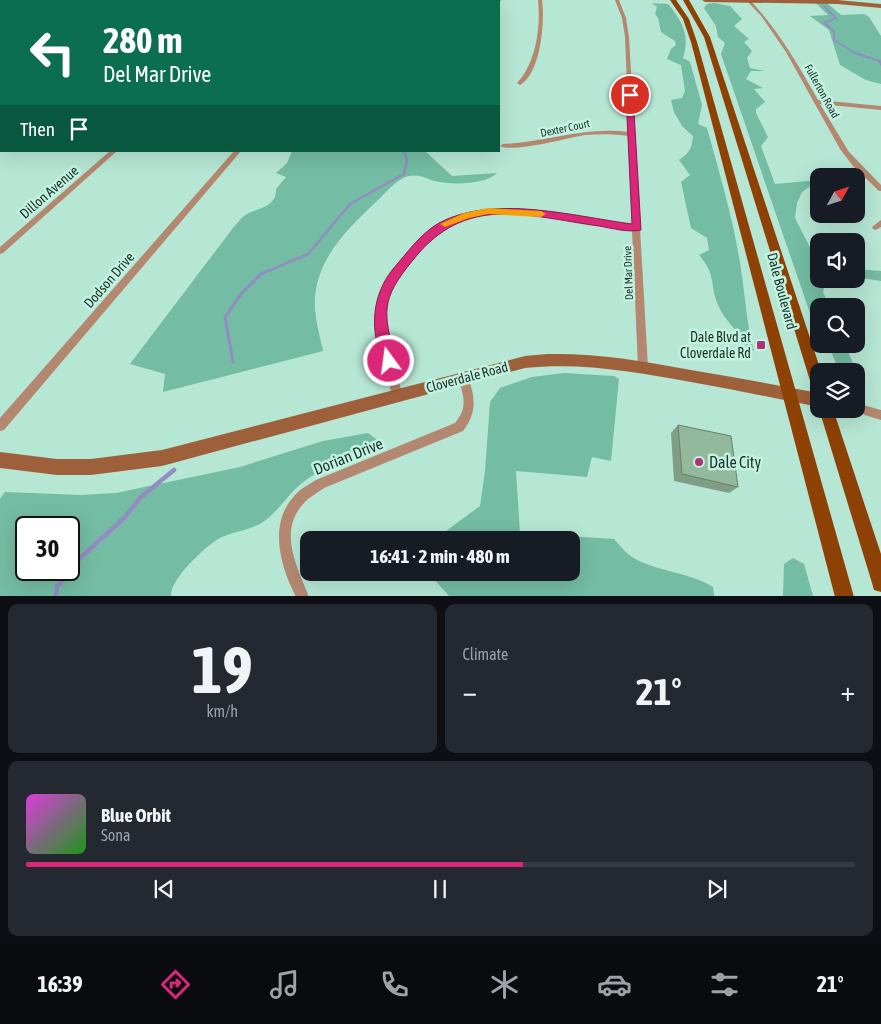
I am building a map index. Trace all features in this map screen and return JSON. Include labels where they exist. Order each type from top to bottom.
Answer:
[{"type":"main road","name":"Dale Boulevard","points":[[673,0],[686,19],[694,42],[845,596]]},
{"type":"main road","name":"Dale Boulevard","points":[[686,0],[707,37],[811,363]]},
{"type":"main road","points":[[829,418],[881,583]]},
{"type":"street","points":[[520,83],[528,76],[541,27],[542,13],[540,0]]},
{"type":"street","name":"Del Mar Drive","points":[[617,0],[626,28],[643,367]]},
{"type":"street","points":[[706,0],[829,1],[881,6]]},
{"type":"street","name":"Fullerton Road","points":[[748,0],[778,34],[842,148],[861,171],[881,190]]},
{"type":"street","points":[[816,102],[881,108]]},
{"type":"street","name":"Dexter Court","points":[[503,146],[539,144],[594,131],[631,134]]},
{"type":"street","name":"Dillon Avenue","points":[[0,251],[113,152]]},
{"type":"street","name":"Dodson Drive","points":[[0,426],[237,152]]},
{"type":"street","points":[[398,395],[380,324],[381,302],[391,279],[422,242],[436,230],[467,215],[507,210],[637,228]]},
{"type":"street","name":"Cloverdale Road","points":[[0,460],[57,467],[91,467],[134,463],[205,448],[524,362],[549,359],[599,359],[810,398]]},
{"type":"street","name":"Dorian Drive","points":[[303,596],[294,577],[284,544],[285,527],[293,507],[303,495],[320,484],[459,428],[466,419],[470,406],[463,378]]},
{"type":"street","points":[[865,411],[881,415]]},
{"type":"green space","points":[[652,3],[668,4],[678,17],[684,30],[686,43],[683,58],[690,62],[702,105],[698,124],[707,128],[730,212],[754,351],[748,350],[721,311],[715,297],[711,274],[699,255],[709,250],[707,238],[691,228],[681,182],[690,175],[679,160],[689,150],[693,136],[682,126],[674,112],[671,100],[682,98],[685,91],[681,65],[667,59],[671,49],[676,45],[675,41],[661,32],[658,18],[655,14],[657,7]]},
{"type":"green space","points":[[714,3],[730,6],[742,19],[734,26],[749,39],[744,42],[752,51],[747,58],[750,68],[765,71],[751,71],[746,79],[763,88],[754,89],[765,102],[756,109],[756,113],[768,137],[761,146],[775,184],[810,181],[810,186],[802,192],[797,203],[795,218],[810,247],[810,288],[824,288],[823,292],[826,298],[810,298],[810,313],[721,54],[725,43],[718,37],[716,26],[704,8],[707,4]]},
{"type":"green space","points":[[816,3],[827,3],[841,15],[864,14],[869,17],[881,36],[881,84],[866,80],[840,65],[829,30],[810,16],[828,15]]},
{"type":"green space","points":[[292,152],[426,152],[452,176],[497,173],[485,180],[468,183],[442,182],[417,176],[406,177],[392,186],[354,224],[333,249],[319,277],[315,309],[323,351],[163,392],[165,374],[130,364],[240,220],[248,213],[264,207],[273,201],[276,189],[286,177],[276,173],[287,163]]},
{"type":"green space","points":[[865,270],[881,271],[881,281],[865,278]]},
{"type":"green space","points":[[832,353],[849,353],[853,363],[836,363]]},
{"type":"green space","points":[[564,373],[614,376],[619,379],[611,461],[592,457],[587,477],[516,471],[520,531],[446,531],[480,506],[485,471],[490,402],[500,388],[532,377]]},
{"type":"green space","points":[[368,433],[379,441],[368,453],[359,458],[310,477],[297,487],[273,514],[262,523],[224,536],[212,543],[182,573],[172,589],[171,596],[0,596],[0,499],[5,492],[81,495],[116,493],[240,467],[323,441]]},
{"type":"green space","points":[[580,537],[614,539],[626,552],[637,560],[692,577],[713,587],[714,596],[449,596],[436,581],[580,581]]},
{"type":"green space","points":[[793,558],[804,564],[813,596],[783,596],[784,564]]},
{"type":"building","name":"Dale City","points":[[678,425],[731,436],[738,487],[682,474]]},
{"type":"waterway","points":[[824,6],[836,18],[824,23],[834,31],[834,40],[855,53],[880,61],[881,65]]},
{"type":"waterway","points":[[404,152],[407,161]]},
{"type":"waterway","points":[[261,274],[308,254],[350,204],[404,174],[407,161]]},
{"type":"waterway","points":[[233,362],[225,317],[241,294],[261,274]]},
{"type":"waterway","points":[[56,596],[57,587],[80,558],[124,518],[141,497],[174,470]]},
{"type":"slow traffic","points":[[445,224],[467,215],[488,211],[507,210],[541,214]]},
{"type":"place","name":"Dale Blvd at Cloverdale Rd","points":[[761,345]]},
{"type":"place","name":"Dale City","points":[[699,462]]},
{"type":"route","points":[[389,361],[380,324],[381,302],[385,290],[391,279],[422,242],[431,233],[452,220],[480,212],[507,210],[637,228],[630,95]]}]
